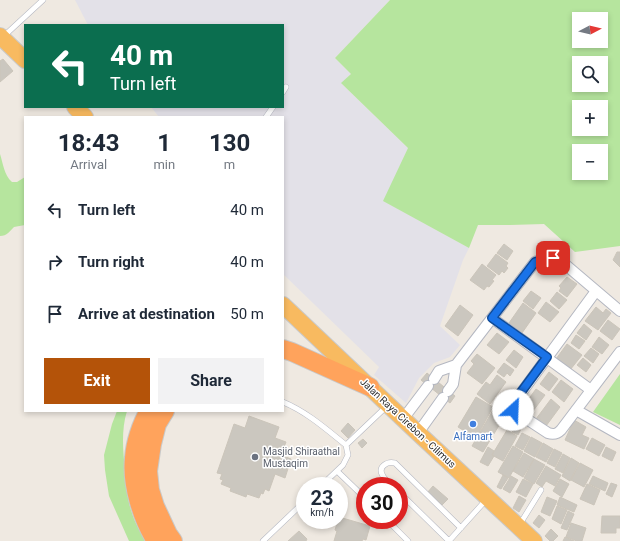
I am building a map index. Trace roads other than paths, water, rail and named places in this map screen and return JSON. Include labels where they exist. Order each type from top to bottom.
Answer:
[{"type":"highway","points":[[1,37],[24,59]]},
{"type":"highway","points":[[76,108],[84,116]]},
{"type":"highway","name":"Jalan Raya Cirebon - Cilimus","points":[[284,306],[534,541]]},
{"type":"highway","points":[[284,349],[370,387]]},
{"type":"highway","points":[[148,412],[144,419],[137,441],[134,458],[134,475],[141,511],[156,541]]},
{"type":"highway","points":[[164,412],[157,424],[148,471],[150,490],[155,506],[168,534],[173,541]]},
{"type":"street","points":[[418,433],[453,384],[456,365],[535,262],[553,258],[560,260],[620,311]]},
{"type":"street","points":[[596,290],[513,403],[513,410],[553,435],[557,434],[620,352]]},
{"type":"street","points":[[492,318],[592,390]]},
{"type":"street","points":[[403,419],[439,372],[456,365]]},
{"type":"street","points":[[576,410],[620,435]]},
{"type":"lane","points":[[1,37],[43,0]]},
{"type":"lane","points":[[284,402],[306,413],[346,445],[348,456],[343,465],[331,477]]},
{"type":"lane","points":[[346,445],[388,405]]},
{"type":"lane","points":[[384,477],[380,471],[381,468],[385,464],[392,462],[395,463],[461,528]]},
{"type":"lane","points":[[337,471],[356,489]]},
{"type":"lane","points":[[519,527],[541,490]]},
{"type":"lane","points":[[408,501],[449,541],[488,498]]},
{"type":"lane","points":[[263,541],[296,510]]},
{"type":"lane","points":[[396,529],[408,541]]},
{"type":"place","name":"Alfamart","points":[[473,424]]},
{"type":"place","name":"Masjid Shiraathal Mustaqim","points":[[255,457]]}]
